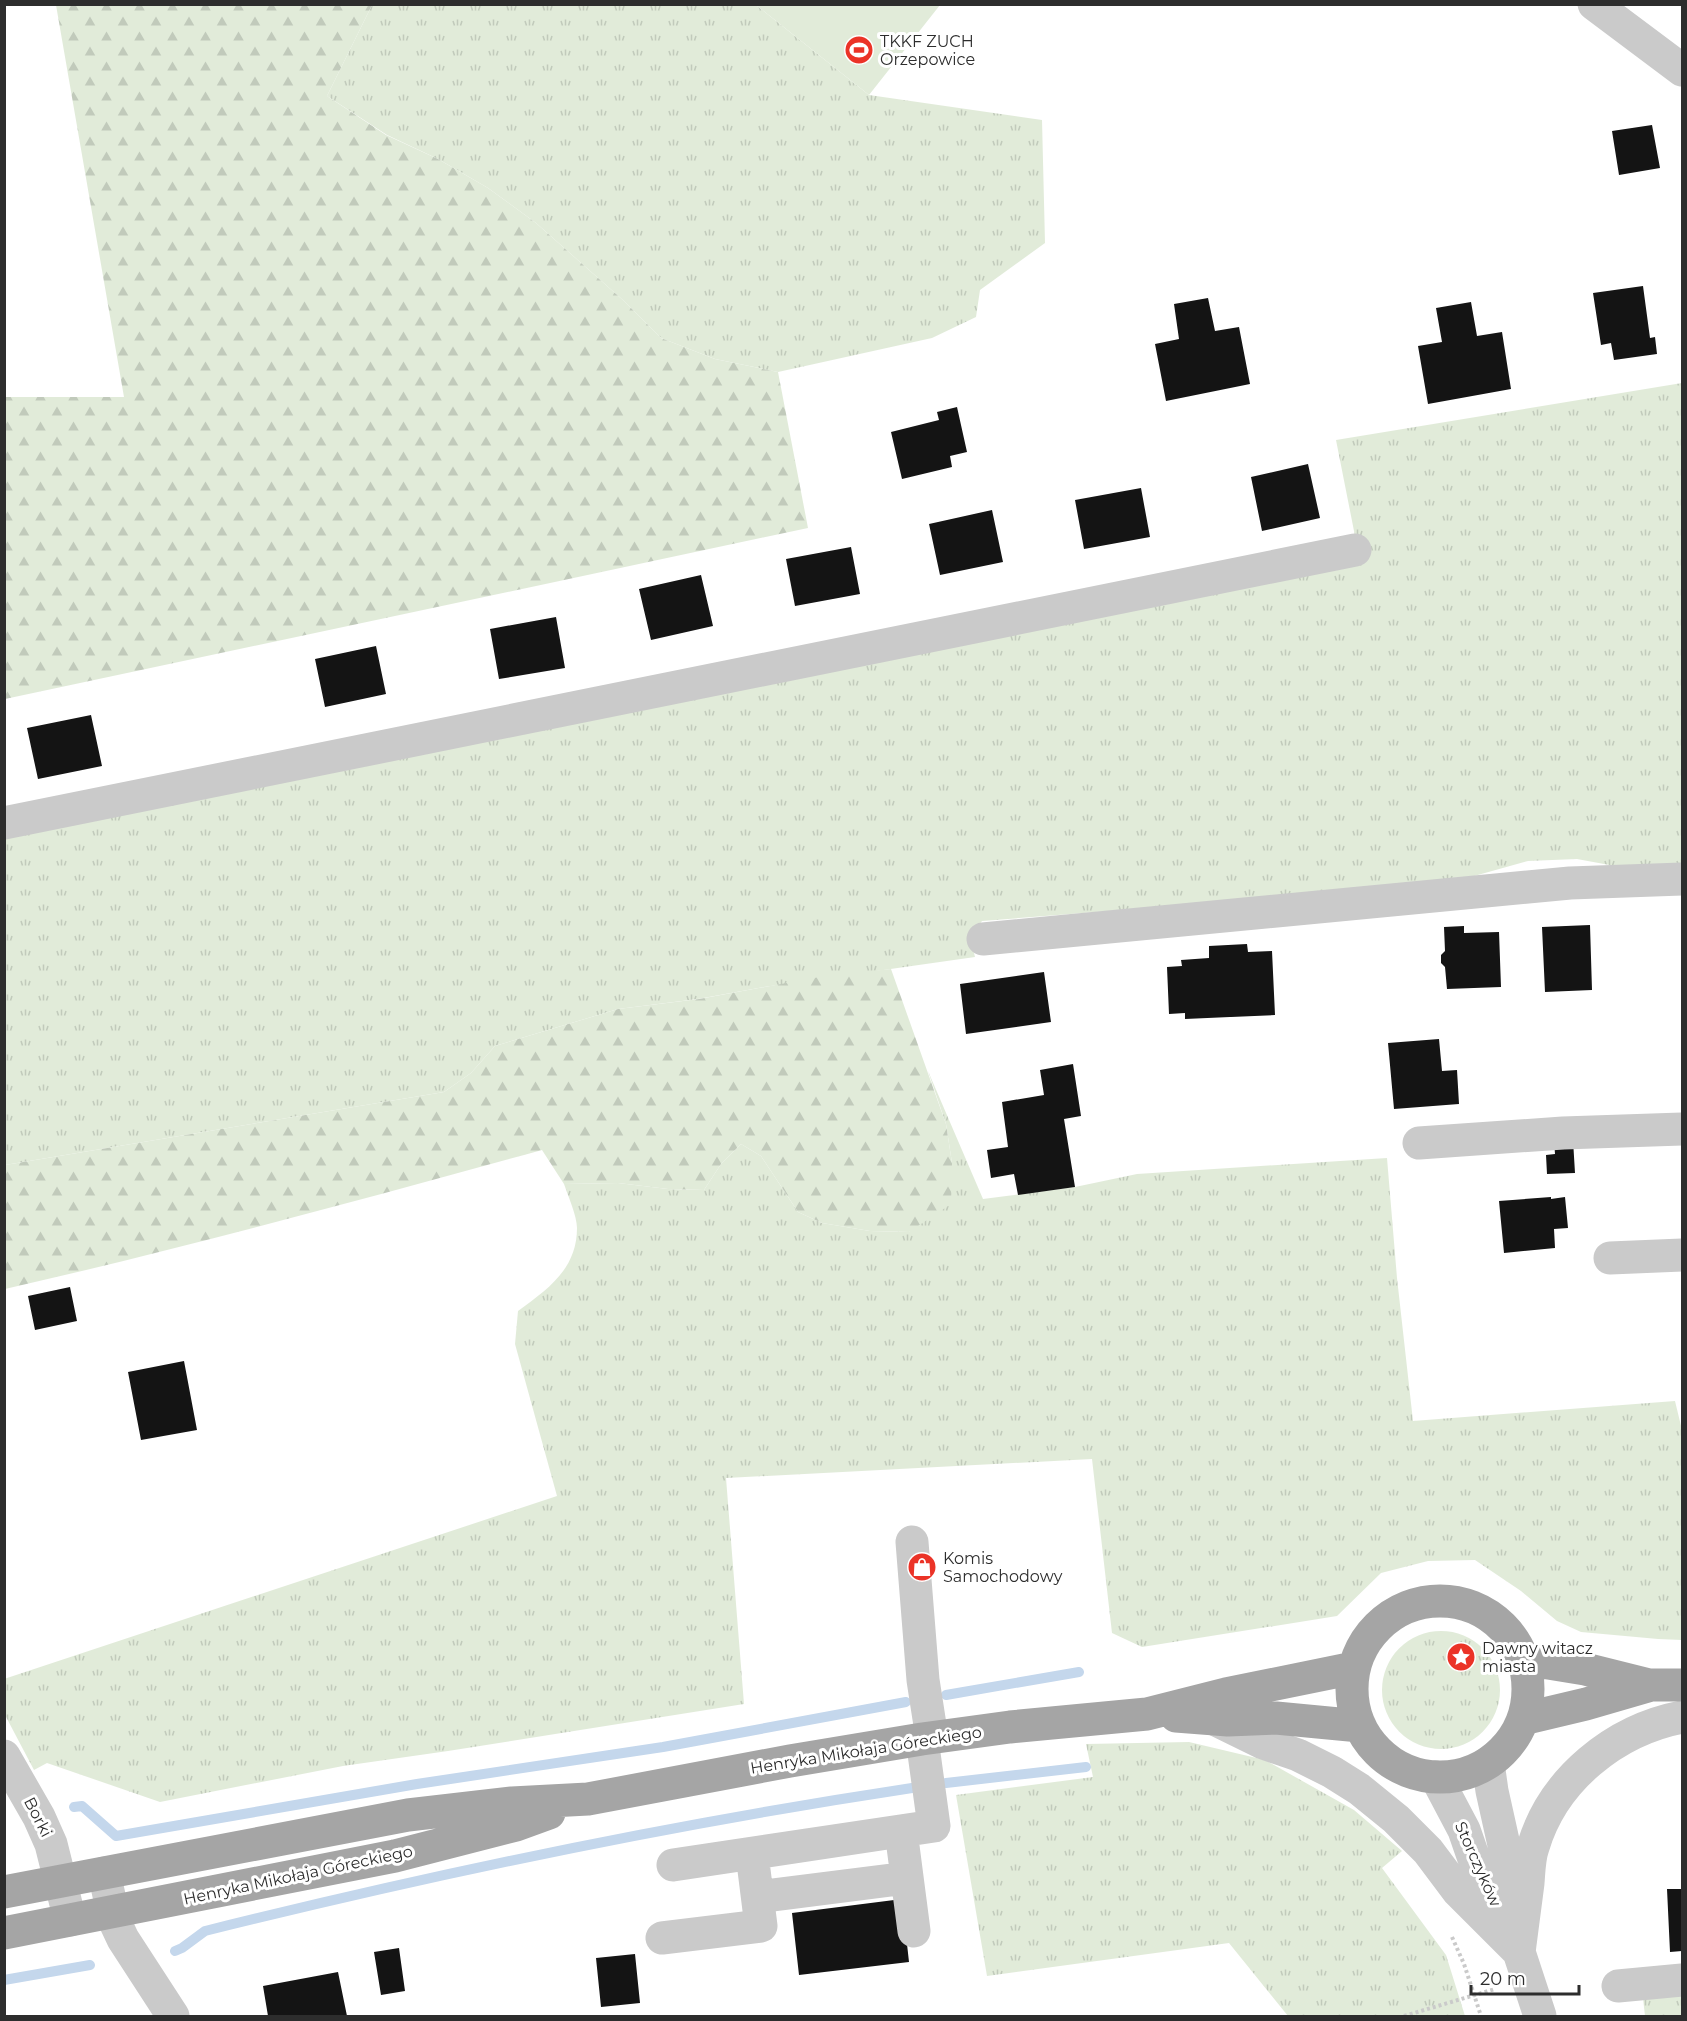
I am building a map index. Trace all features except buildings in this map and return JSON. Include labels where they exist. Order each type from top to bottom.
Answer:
[{"type":"main road","points":[[1430,1601],[1455,1602],[1479,1609],[1506,1630],[1523,1659],[1528,1683],[1523,1719],[1509,1744],[1488,1763],[1461,1775],[1436,1777],[1415,1774],[1388,1761],[1377,1751],[1360,1726],[1354,1711],[1352,1696],[1354,1668],[1362,1647],[1383,1621],[1398,1611],[1430,1601]]},
{"type":"main road","points":[[1523,1659],[1585,1669],[1649,1685],[1683,1685]]},
{"type":"main road","name":"Henryka Mikołaja Góreckiego","points":[[4,1892],[408,1815],[512,1803],[588,1799],[927,1738],[1010,1727],[1147,1714],[1226,1694],[1354,1668]]},
{"type":"main road","points":[[1523,1719],[1649,1685]]},
{"type":"main road","name":"Henryka Mikołaja Góreckiego","points":[[1147,1714],[1214,1719],[1276,1718],[1360,1726]]},
{"type":"main road","name":"Henryka Mikołaja Góreckiego","points":[[4,1933],[395,1856],[516,1825],[588,1799]]},
{"type":"street","points":[[1594,4],[1683,70]]},
{"type":"street","points":[[4,824],[1355,550]]},
{"type":"street","points":[[983,939],[1570,882],[1683,879]]},
{"type":"street","points":[[1419,1143],[1563,1133],[1683,1129]]},
{"type":"street","points":[[1610,1258],[1683,1256]]},
{"type":"street","points":[[673,1865],[934,1826],[912,1542]]},
{"type":"street","points":[[1519,1952],[1532,1848],[1542,1824],[1558,1797],[1587,1763],[1604,1749],[1640,1729],[1683,1717]]},
{"type":"street","points":[[1214,1719],[1263,1743],[1298,1755],[1359,1789],[1396,1819],[1428,1851],[1458,1891],[1519,1952]]},
{"type":"street","name":"Borki","points":[[4,1756],[44,1827],[51,1844],[70,1920]]},
{"type":"street","name":"Storczyków","points":[[1488,1763],[1504,1845],[1519,1952]]},
{"type":"street","name":"Storczyków","points":[[1436,1777],[1464,1830],[1473,1856],[1519,1952],[1540,2016]]},
{"type":"street","points":[[901,1831],[914,1931]]},
{"type":"street","points":[[662,1938],[761,1926],[752,1854]]},
{"type":"street","points":[[104,1873],[113,1912],[123,1939],[174,2016]]},
{"type":"street","points":[[758,1897],[907,1878]]},
{"type":"street","points":[[1618,1986],[1683,1980]]},
{"type":"path","points":[[1450,1934],[1464,1964],[1481,2016]]},
{"type":"path","points":[[1404,2016],[1458,2001]]},
{"type":"green space","points":[[56,5],[372,5],[327,96],[386,135],[438,159],[488,188],[536,223],[624,301],[661,338],[715,359],[778,372],[808,528],[5,699],[5,397],[124,397]]},
{"type":"green space","points":[[372,5],[756,5],[869,95],[1042,120],[1045,243],[980,290],[976,317],[932,338],[778,372],[715,359],[661,338],[624,301],[536,223],[488,188],[438,159],[387,135],[327,96]]},
{"type":"green space","name":"TKKF ZUCH Orzepowice","points":[[756,5],[940,5],[869,95]]},
{"type":"green space","points":[[1682,383],[1682,869],[1631,869],[1577,859],[1528,861],[1442,885],[982,921],[970,937],[975,957],[618,1009],[495,1046],[471,1073],[444,1092],[5,1165],[5,838],[1355,536],[1336,440]]},
{"type":"green space","points":[[891,969],[946,1124],[952,1163],[951,1204],[909,1232],[870,1231],[822,1223],[798,1212],[761,1156],[741,1144],[721,1164],[704,1190],[668,1189],[618,1183],[564,1184],[542,1150],[207,1240],[5,1289],[5,1165],[444,1092],[471,1073],[495,1046],[618,1009],[699,999],[830,975]]},
{"type":"green space","points":[[928,1071],[983,1199],[1075,1187],[1137,1174],[1387,1158],[1397,1278],[1413,1421],[1675,1401],[1682,1430],[1682,1640],[1581,1632],[1557,1621],[1521,1591],[1475,1560],[1428,1561],[1381,1573],[1337,1616],[1142,1647],[1112,1633],[1092,1459],[726,1478],[744,1704],[343,1766],[160,1802],[47,1763],[34,1770],[5,1715],[4,1679],[557,1496],[515,1344],[518,1311],[559,1277],[572,1255],[576,1242],[577,1223],[564,1184],[618,1183],[668,1189],[704,1190],[721,1164],[741,1144],[761,1156],[798,1212],[822,1223],[870,1231],[909,1232],[952,1163],[946,1124]]},
{"type":"green space","points":[[1441,1631],[1464,1635],[1483,1648],[1496,1667],[1500,1690],[1496,1713],[1483,1732],[1464,1745],[1441,1749],[1418,1745],[1399,1732],[1386,1713],[1382,1690],[1386,1667],[1399,1648],[1418,1635]]},
{"type":"green space","points":[[1189,1742],[1265,1760],[1354,1810],[1402,1851],[1382,1868],[1446,1955],[1465,2016],[1288,2016],[1229,1943],[987,1976],[956,1795],[1093,1777],[1086,1744]]},
{"type":"green space","points":[[1682,1995],[1682,2016],[1645,2016],[1643,1998]]},
{"type":"waterway","points":[[946,1695],[1079,1672]]},
{"type":"waterway","points":[[74,1807],[82,1806],[116,1836],[417,1784],[663,1747],[906,1702]]},
{"type":"waterway","points":[[946,1783],[1086,1767]]},
{"type":"waterway","points":[[175,1951],[205,1931],[380,1889],[557,1851],[734,1817],[912,1788]]},
{"type":"waterway","points":[[4,1980],[90,1965]]},
{"type":"place","name":"TKKF ZUCH Orzepowice","points":[[859,50]]},
{"type":"place","name":"Komis Samochodowy","points":[[922,1567]]},
{"type":"place","name":"Dawny witacz miasta","points":[[1461,1657]]}]
